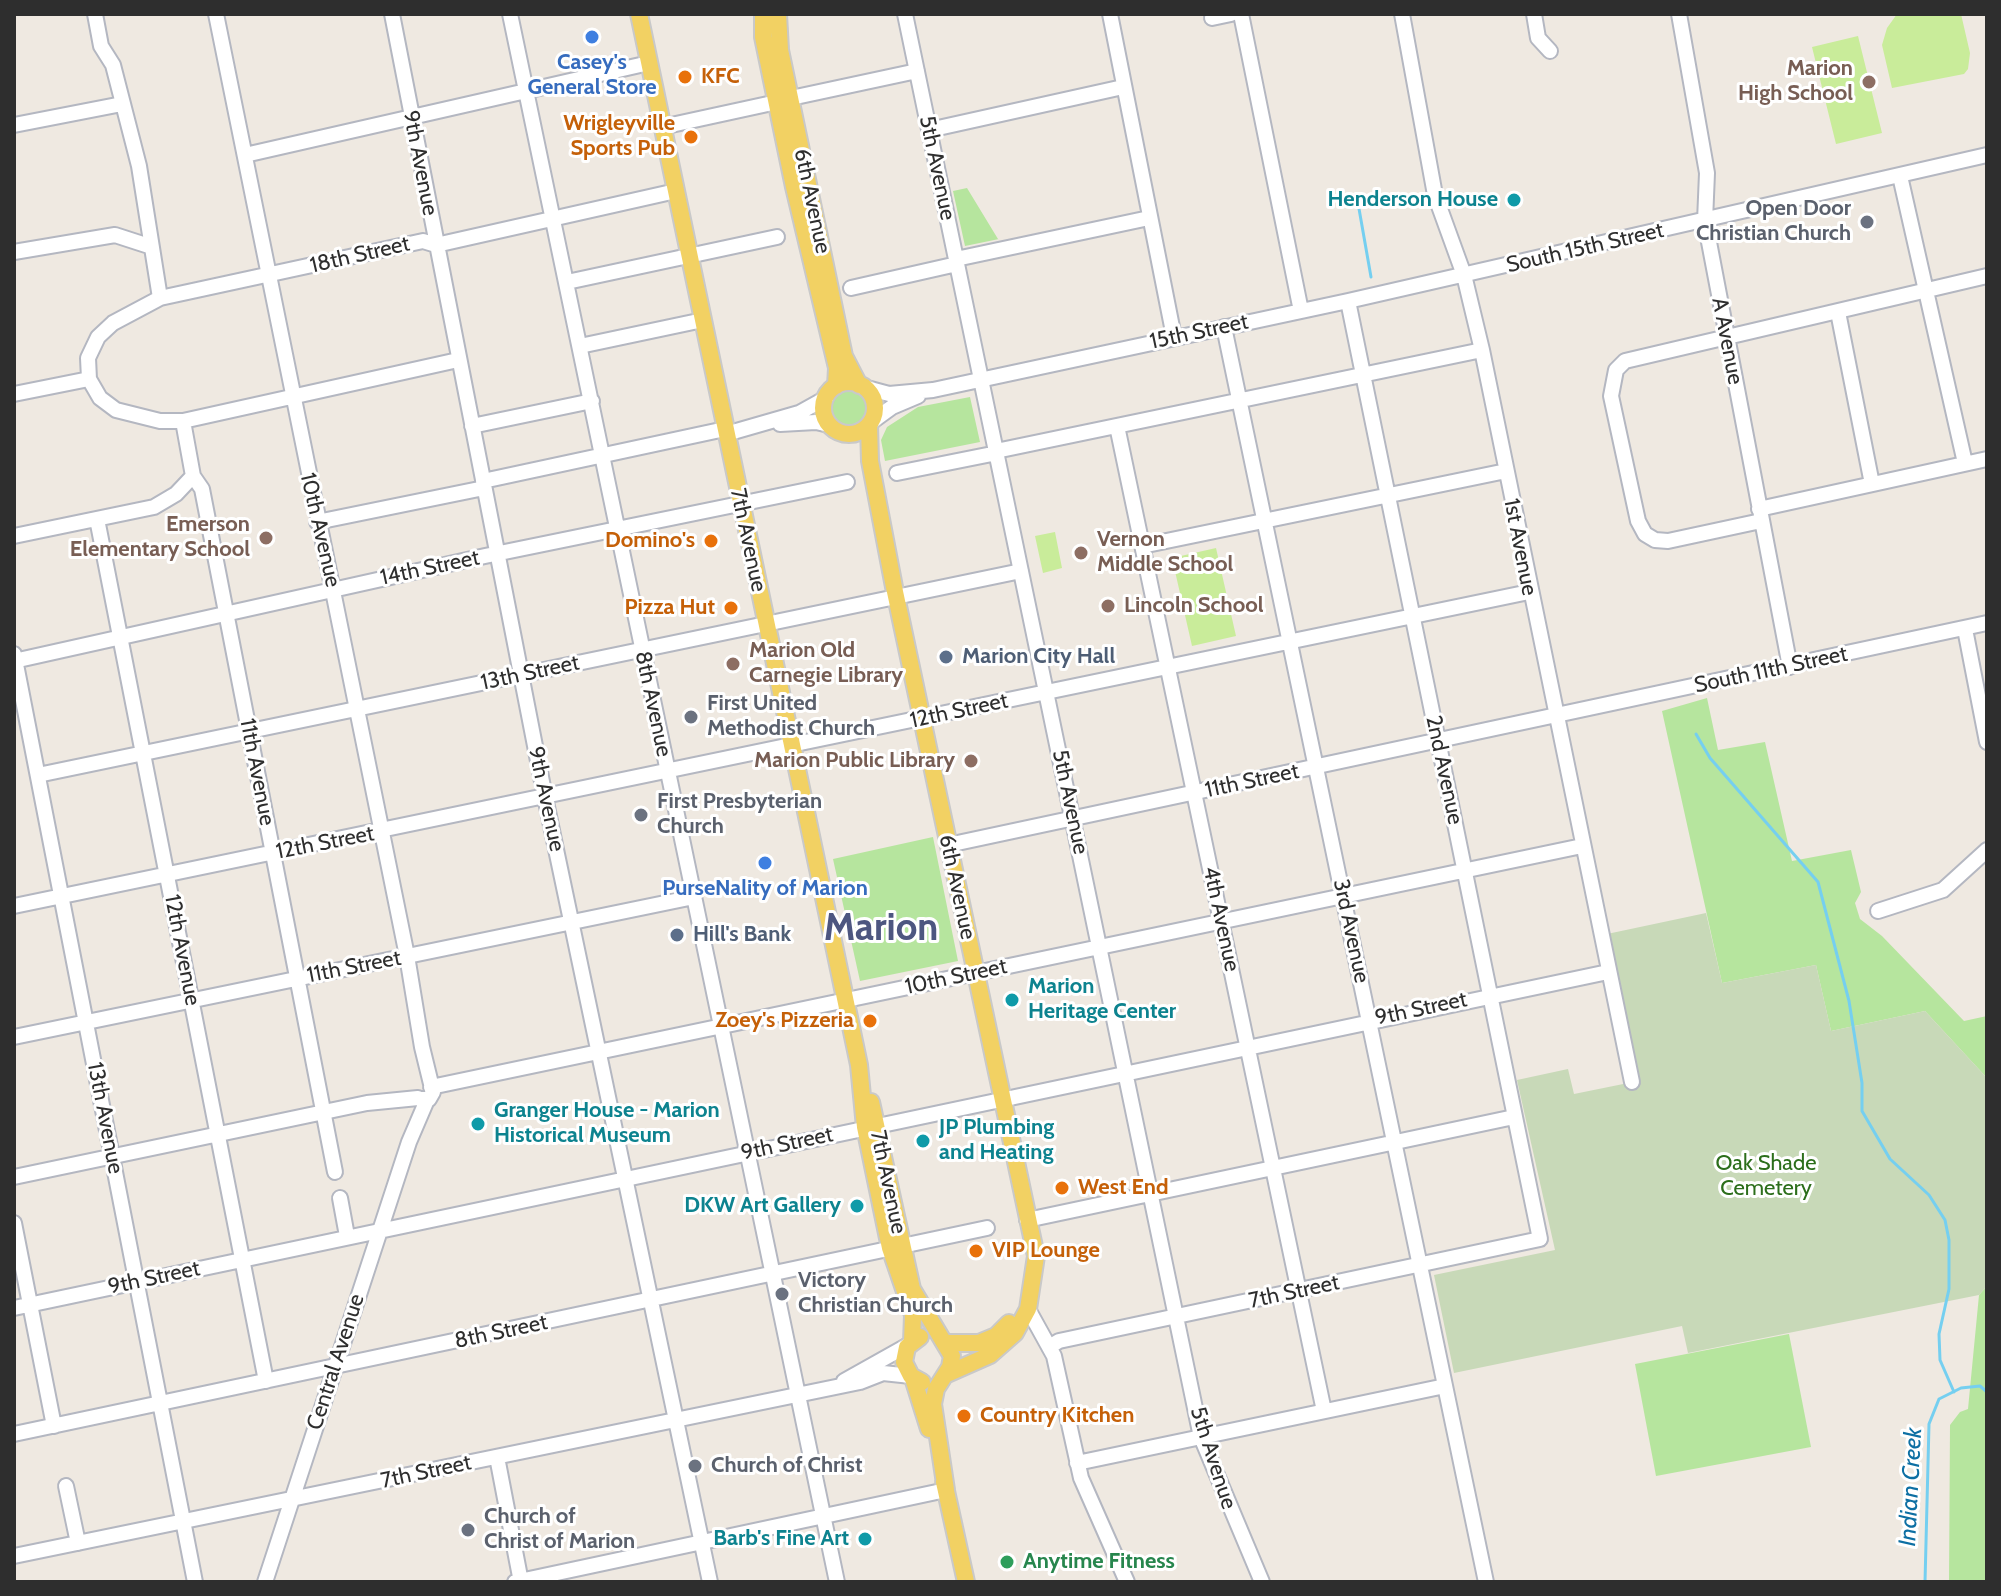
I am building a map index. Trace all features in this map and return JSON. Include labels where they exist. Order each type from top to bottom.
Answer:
[{"type":"main road","name":"7th Avenue","points":[[639,14],[896,1247],[913,1315],[911,1343]]},
{"type":"main road","name":"6th Avenue","points":[[763,14],[763,37],[784,100],[844,356],[861,386]]},
{"type":"main road","name":"6th Avenue","points":[[778,14],[784,100],[818,296],[835,357],[831,392]]},
{"type":"main road","points":[[844,383],[861,386],[874,401],[870,424],[852,434],[832,427],[824,415],[831,392],[844,383]]},
{"type":"main road","name":"6th Avenue","points":[[870,424],[868,446],[888,554],[1036,1256],[1019,1320]]},
{"type":"main road","name":"6th Avenue","points":[[832,427],[851,443],[862,460],[888,554]]},
{"type":"main road","name":"7th Avenue","points":[[896,1247],[916,1300],[943,1341]]},
{"type":"main road","points":[[966,1582],[932,1423],[904,1362],[911,1343],[923,1336],[966,1344],[988,1340],[1019,1320]]},
{"type":"main road","points":[[912,1377],[930,1383],[990,1355],[1019,1320]]},
{"type":"main road","points":[[932,1423],[952,1356],[943,1341]]},
{"type":"street","points":[[95,14],[101,46],[113,65],[139,166],[160,298]]},
{"type":"street","name":"10th Avenue","points":[[216,14],[407,956],[422,1047],[424,1092]]},
{"type":"street","name":"9th Avenue","points":[[392,14],[545,797],[710,1582]]},
{"type":"street","name":"8th Avenue","points":[[510,14],[837,1582]]},
{"type":"street","name":"5th Avenue","points":[[905,14],[1201,1437],[1262,1582]]},
{"type":"street","points":[[1110,14],[1174,337]]},
{"type":"street","points":[[1212,18],[1231,14]]},
{"type":"street","points":[[1241,14],[1301,311]]},
{"type":"street","name":"1st Avenue","points":[[1402,14],[1435,195],[1464,275],[1482,350],[1529,592],[1632,1082]]},
{"type":"street","points":[[1534,14],[1538,38],[1550,51]]},
{"type":"street","name":"A Avenue","points":[[1679,14],[1707,173],[1705,221],[1790,667]]},
{"type":"street","points":[[245,155],[649,63]]},
{"type":"street","points":[[662,127],[917,71]]},
{"type":"street","points":[[929,130],[1123,87]]},
{"type":"street","points":[[14,125],[122,104]]},
{"type":"street","name":"South 15th Street","points":[[1464,275],[1987,155]]},
{"type":"street","points":[[1900,176],[1965,463]]},
{"type":"street","name":"18th Street","points":[[89,379],[88,358],[98,337],[133,310],[160,298],[423,241],[436,245],[676,191]]},
{"type":"street","points":[[851,288],[1149,218]]},
{"type":"street","points":[[14,252],[115,235],[152,247]]},
{"type":"street","points":[[567,282],[777,237]]},
{"type":"street","name":"15th Street","points":[[870,424],[892,407],[933,390],[1464,275]]},
{"type":"street","points":[[1987,276],[1625,361],[1611,381],[1611,396],[1638,521],[1645,534],[1655,540],[1668,541],[1872,484],[1987,459]]},
{"type":"street","name":"2nd Avenue","points":[[1348,301],[1540,1239]]},
{"type":"street","points":[[1838,312],[1872,484]]},
{"type":"street","points":[[580,346],[703,320]]},
{"type":"street","name":"3rd Avenue","points":[[1224,327],[1486,1582]]},
{"type":"street","points":[[897,473],[1482,350]]},
{"type":"street","points":[[14,394],[89,379],[100,398],[116,410],[136,417],[183,421],[458,360]]},
{"type":"street","name":"15th Street","points":[[861,386],[889,394],[933,390]]},
{"type":"street","points":[[764,425],[799,413],[831,392]]},
{"type":"street","points":[[472,426],[592,401]]},
{"type":"street","name":"11th Avenue","points":[[183,421],[193,476],[202,489],[335,1172]]},
{"type":"street","points":[[317,522],[603,456],[726,432],[764,425],[816,422],[832,427]]},
{"type":"street","name":"4th Avenue","points":[[1117,426],[1324,1411]]},
{"type":"street","points":[[1142,546],[1506,471]]},
{"type":"street","points":[[14,536],[154,507],[176,494],[193,476]]},
{"type":"street","name":"14th Street","points":[[14,658],[847,482]]},
{"type":"street","name":"12th Avenue","points":[[97,519],[266,1381]]},
{"type":"street","name":"13th Street","points":[[38,775],[1021,571]]},
{"type":"street","name":"12th Street","points":[[14,906],[1529,592]]},
{"type":"street","name":"South 11th Street","points":[[1555,715],[1987,623]]},
{"type":"street","points":[[1965,629],[1987,742]]},
{"type":"street","name":"13th Avenue","points":[[14,658],[195,1582]]},
{"type":"street","name":"11th Street","points":[[948,845],[1555,715]]},
{"type":"street","name":"10th Street","points":[[14,1177],[1582,846]]},
{"type":"street","points":[[1878,911],[1943,890],[1987,850]]},
{"type":"street","name":"11th Street","points":[[14,1037],[694,897]]},
{"type":"street","name":"9th Street","points":[[14,1308],[1608,972]]},
{"type":"street","name":"Central Avenue","points":[[265,1582],[424,1092]]},
{"type":"street","points":[[1027,1220],[1514,1117]]},
{"type":"street","points":[[340,1198],[347,1236]]},
{"type":"street","points":[[14,1223],[54,1426]]},
{"type":"street","name":"8th Street","points":[[14,1434],[987,1228]]},
{"type":"street","name":"7th Street","points":[[1049,1347],[1059,1341],[1540,1239]]},
{"type":"street","points":[[1019,1320],[1049,1347]]},
{"type":"street","points":[[1019,1320],[1049,1347],[1059,1372],[1077,1463],[1127,1582]]},
{"type":"street","name":"7th Street","points":[[837,1385],[911,1343]]},
{"type":"street","name":"7th Street","points":[[14,1556],[860,1382],[883,1373],[912,1377]]},
{"type":"street","points":[[1077,1463],[1445,1386]]},
{"type":"street","points":[[497,1457],[519,1582],[946,1490]]},
{"type":"street","points":[[66,1486],[78,1543]]},
{"type":"green space","points":[[1897,14],[1961,14],[1970,53],[1968,69],[1964,74],[1892,88],[1882,45],[1887,28]]},
{"type":"green space","points":[[1858,36],[1882,133],[1836,144],[1812,47]]},
{"type":"green space","points":[[967,188],[999,239],[965,246],[953,191]]},
{"type":"green space","points":[[850,390],[863,395],[868,408],[863,421],[850,426],[837,421],[832,408],[837,395]]},
{"type":"green space","points":[[970,397],[980,442],[885,461],[881,440],[887,427],[918,407]]},
{"type":"green space","points":[[1055,532],[1062,568],[1043,573],[1035,536]]},
{"type":"green space","points":[[1216,548],[1236,636],[1192,646],[1172,558]]},
{"type":"green space","points":[[1707,698],[1718,750],[1765,742],[1792,861],[1851,850],[1861,892],[1855,903],[1860,919],[1882,936],[1964,1021],[1987,1016],[1987,1078],[1925,1011],[1831,1031],[1816,965],[1722,983],[1662,711]]},
{"type":"green space","points":[[933,837],[958,961],[860,981],[833,859]]},
{"type":"green space","name":"Oak Shade Cemetery","points":[[1706,913],[1722,983],[1816,965],[1831,1031],[1925,1011],[1987,1078],[1987,1286],[1979,1295],[1688,1353],[1682,1326],[1454,1373],[1434,1275],[1555,1250],[1517,1080],[1568,1069],[1574,1094],[1638,1081],[1607,934]]},
{"type":"green space","points":[[1987,1286],[1987,1582],[1949,1582],[1950,1425],[1960,1412],[1968,1409],[1979,1295]]},
{"type":"green space","points":[[1789,1334],[1811,1447],[1656,1476],[1635,1364]]},
{"type":"waterway","points":[[1358,203],[1371,277]]},
{"type":"waterway","points":[[1696,734],[1710,758],[1818,882],[1849,1001],[1862,1083],[1862,1111],[1890,1159],[1929,1195],[1945,1220],[1949,1240],[1949,1289],[1939,1334],[1940,1360],[1954,1392]]},
{"type":"waterway","name":"Indian Creek","points":[[1925,1582],[1929,1424],[1939,1399],[1961,1388],[1980,1386],[1987,1392]]},
{"type":"place","name":"Casey's General Store","points":[[592,37]]},
{"type":"place","name":"KFC","points":[[685,77]]},
{"type":"place","name":"Marion High School","points":[[1869,82]]},
{"type":"place","name":"Wrigleyville Sports Pub","points":[[691,137]]},
{"type":"place","name":"Henderson House","points":[[1514,200]]},
{"type":"place","name":"Open Door Christian Church","points":[[1867,222]]},
{"type":"place","name":"Emerson Elementary School","points":[[266,538]]},
{"type":"place","name":"Domino's","points":[[711,541]]},
{"type":"place","name":"Vernon Middle School","points":[[1081,553]]},
{"type":"place","name":"Lincoln School","points":[[1108,606]]},
{"type":"place","name":"Pizza Hut","points":[[731,608]]},
{"type":"place","name":"Marion City Hall","points":[[946,657]]},
{"type":"place","name":"Marion Old Carnegie Library","points":[[733,664]]},
{"type":"place","name":"First United Methodist Church","points":[[691,717]]},
{"type":"place","name":"Marion Public Library","points":[[971,761]]},
{"type":"place","name":"First Presbyterian Church","points":[[641,815]]},
{"type":"place","name":"PurseNality of Marion","points":[[765,863]]},
{"type":"place","name":"Hill's Bank","points":[[677,935]]},
{"type":"place","name":"Marion Heritage Center","points":[[1012,1000]]},
{"type":"place","name":"Zoey's Pizzeria","points":[[870,1021]]},
{"type":"place","name":"Granger House - Marion Historical Museum","points":[[478,1124]]},
{"type":"place","name":"JP Plumbing and Heating","points":[[923,1141]]},
{"type":"place","name":"West End","points":[[1062,1188]]},
{"type":"place","name":"DKW Art Gallery","points":[[857,1206]]},
{"type":"place","name":"VIP Lounge","points":[[976,1251]]},
{"type":"place","name":"Victory Christian Church","points":[[782,1294]]},
{"type":"place","name":"Country Kitchen","points":[[964,1416]]},
{"type":"place","name":"Church of Christ","points":[[695,1466]]},
{"type":"place","name":"Church of Christ of Marion","points":[[468,1530]]},
{"type":"place","name":"Barb's Fine Art","points":[[865,1539]]},
{"type":"place","name":"Anytime Fitness","points":[[1007,1562]]},
{"type":"district","name":"Marion","points":[[881,929]]}]
